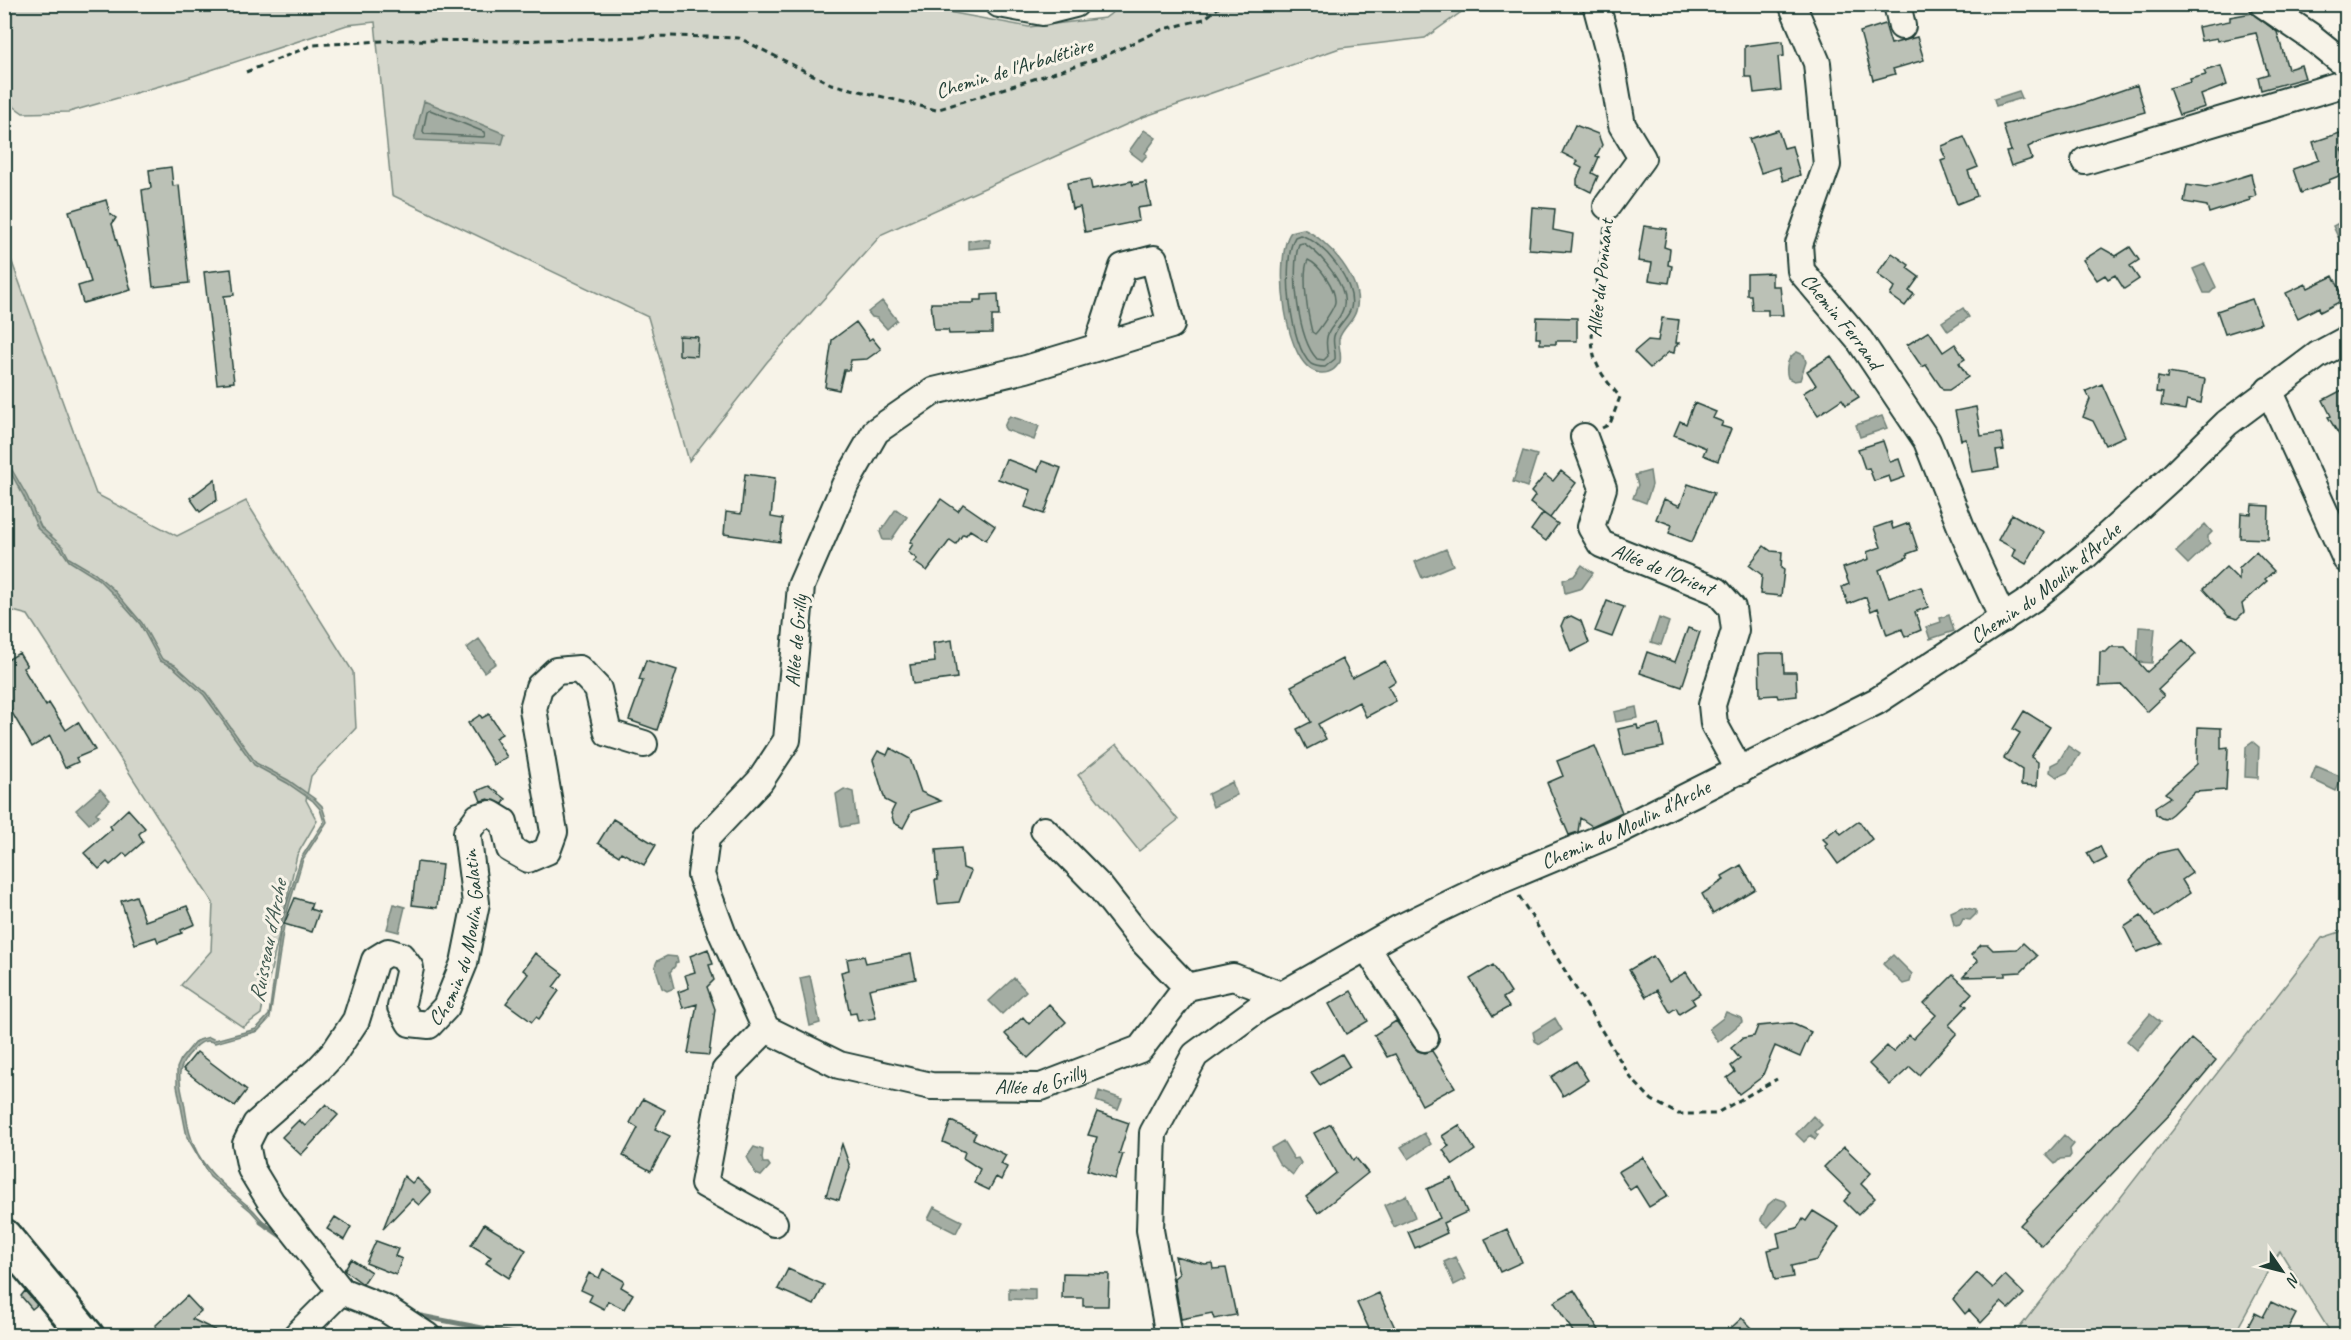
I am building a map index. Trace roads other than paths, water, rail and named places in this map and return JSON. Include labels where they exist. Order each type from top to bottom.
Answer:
[{"type":"main road","points":[[4,1236],[87,1335]]},
{"type":"street","points":[[999,4],[1042,12],[1075,4]]},
{"type":"street","name":"Allée du Ponnant","points":[[1596,4],[1610,56],[1622,125],[1642,158],[1607,206]]},
{"type":"street","name":"Chemin Ferrand","points":[[1792,4],[1817,63],[1827,165],[1799,244],[1801,271],[1860,341],[1928,441],[1963,532],[2003,619]]},
{"type":"street","points":[[2263,4],[2310,36],[2346,65]]},
{"type":"street","points":[[2085,161],[2346,83]]},
{"type":"street","name":"Chemin du Moulin d'Arche","points":[[1169,1335],[1150,1230],[1153,1133],[1195,1055],[1242,1019],[1439,909],[1489,885],[1508,879],[1618,831],[1877,701],[2032,599],[2086,555],[2227,423],[2318,355],[2346,340]]},
{"type":"street","name":"Allée de Grilly","points":[[1097,347],[1026,369],[934,392],[876,431],[845,485],[801,586],[787,740],[760,781],[706,838],[701,874],[723,935],[766,1029],[839,1065],[931,1086],[1041,1087],[1140,1049],[1187,987]]},
{"type":"street","points":[[2269,390],[2346,559]]},
{"type":"street","name":"Allée de l'Orient","points":[[1584,437],[1603,488],[1591,527],[1601,544],[1717,591],[1732,608],[1736,630],[1712,705],[1714,724],[1740,771]]},
{"type":"street","name":"Chemin du Moulin Galatin","points":[[341,1291],[272,1202],[251,1169],[246,1144],[256,1124],[318,1070],[334,1053],[356,1020],[375,960],[388,952],[401,956],[410,969],[401,1007],[410,1023],[429,1025],[446,1007],[464,963],[476,903],[468,832],[478,817],[490,814],[504,822],[510,849],[528,859],[547,851],[554,832],[533,709],[539,687],[556,671],[579,669],[598,689],[608,733],[644,744]]},
{"type":"street","points":[[1044,830],[1100,887],[1140,938],[1187,987],[1233,977],[1283,996]]},
{"type":"street","points":[[1367,948],[1425,1038]]},
{"type":"street","points":[[766,1029],[725,1071],[704,1184],[774,1223]]},
{"type":"street","points":[[296,1335],[341,1291],[386,1309],[427,1335]]},
{"type":"water","points":[[2019,91],[2022,98],[1996,106],[1994,99]]},
{"type":"water","points":[[424,101],[505,134],[502,144],[414,140]]},
{"type":"water","points":[[1144,130],[1156,138],[1142,161],[1129,151]]},
{"type":"water","points":[[2346,219],[2346,233],[2338,237],[2333,226]]},
{"type":"water","points":[[1303,229],[1323,242],[1342,263],[1355,287],[1357,300],[1355,315],[1339,339],[1340,362],[1325,373],[1309,368],[1298,354],[1290,334],[1285,311],[1283,264],[1286,245],[1291,232]]},
{"type":"water","points":[[990,240],[990,247],[968,249],[968,241]]},
{"type":"water","points":[[2205,264],[2216,287],[2210,293],[2204,293],[2193,269]]},
{"type":"water","points":[[882,301],[897,320],[887,329],[868,312]]},
{"type":"water","points":[[1963,308],[1969,317],[1948,331],[1942,322]]},
{"type":"water","points":[[1797,352],[1804,355],[1806,362],[1800,380],[1794,381],[1788,378],[1787,367],[1791,357]]},
{"type":"water","points":[[1010,416],[1039,426],[1034,440],[1006,430],[1004,427]]},
{"type":"water","points":[[1882,416],[1887,428],[1860,437],[1856,425]]},
{"type":"water","points":[[1523,451],[1537,455],[1527,487],[1513,482]]},
{"type":"water","points":[[4,456],[27,496],[41,527],[63,547],[69,558],[93,572],[113,589],[142,623],[162,659],[175,665],[206,693],[256,763],[288,780],[322,806],[327,822],[303,859],[285,919],[270,1018],[258,1031],[215,1043],[205,1041],[200,1044],[183,1063],[180,1075],[189,1130],[199,1156],[212,1174],[267,1224],[266,1228],[251,1211],[210,1177],[187,1137],[177,1086],[177,1068],[181,1059],[196,1041],[209,1037],[215,1040],[256,1029],[269,1015],[282,919],[301,858],[324,822],[320,809],[313,801],[287,783],[254,765],[204,695],[173,667],[160,661],[140,624],[117,598],[98,579],[69,561],[61,549],[38,529]]},
{"type":"water","points":[[1650,471],[1652,485],[1646,503],[1633,498],[1638,485],[1635,475]]},
{"type":"water","points":[[896,509],[907,517],[891,540],[883,540],[880,532]]},
{"type":"water","points":[[2205,524],[2212,532],[2208,536],[2210,543],[2188,564],[2176,552]]},
{"type":"water","points":[[1446,549],[1453,565],[1422,578],[1415,562]]},
{"type":"water","points":[[1582,565],[1593,573],[1582,588],[1565,593],[1563,580],[1574,576]]},
{"type":"water","points":[[1949,615],[1954,631],[1930,639],[1926,627],[1941,622],[1940,618]]},
{"type":"water","points":[[1659,618],[1669,622],[1661,645],[1651,642]]},
{"type":"water","points":[[2139,627],[2155,628],[2152,663],[2137,662]]},
{"type":"water","points":[[479,639],[496,663],[484,672],[467,648]]},
{"type":"water","points":[[1636,707],[1638,718],[1616,722],[1614,712]]},
{"type":"water","points":[[2253,742],[2259,747],[2258,778],[2245,777],[2246,747]]},
{"type":"water","points":[[2068,746],[2080,754],[2068,772],[2057,777],[2050,772],[2051,765],[2059,761]]},
{"type":"water","points":[[2316,766],[2342,777],[2336,791],[2311,779]]},
{"type":"water","points":[[1232,782],[1237,795],[1213,807],[1208,794]]},
{"type":"water","points":[[100,789],[110,800],[96,813],[99,816],[89,824],[76,810]]},
{"type":"water","points":[[844,789],[853,792],[857,824],[841,827],[836,794]]},
{"type":"water","points":[[394,904],[405,907],[399,932],[387,929]]},
{"type":"water","points":[[1962,907],[1976,910],[1976,914],[1970,920],[1963,919],[1960,925],[1956,926],[1951,912]]},
{"type":"water","points":[[1893,955],[1912,974],[1910,982],[1903,984],[1883,964]]},
{"type":"water","points":[[667,956],[677,957],[678,962],[670,972],[674,988],[667,991],[662,988],[655,966],[657,961]]},
{"type":"water","points":[[810,976],[820,1023],[810,1026],[800,978]]},
{"type":"water","points":[[1014,978],[1026,991],[1002,1014],[989,1001]]},
{"type":"water","points":[[1726,1012],[1741,1018],[1742,1022],[1718,1042],[1709,1029],[1723,1018]]},
{"type":"water","points":[[2150,1014],[2160,1022],[2137,1050],[2127,1041]]},
{"type":"water","points":[[1555,1018],[1562,1030],[1540,1044],[1535,1041],[1533,1032]]},
{"type":"water","points":[[1099,1091],[1122,1099],[1118,1109],[1096,1101]]},
{"type":"water","points":[[1813,1116],[1822,1125],[1815,1132],[1818,1135],[1815,1139],[1811,1135],[1804,1142],[1796,1134]]},
{"type":"water","points":[[1424,1133],[1431,1144],[1409,1159],[1401,1147]]},
{"type":"water","points":[[2064,1135],[2074,1144],[2070,1149],[2071,1155],[2069,1158],[2060,1159],[2055,1164],[2046,1155]]},
{"type":"water","points":[[1283,1141],[1294,1159],[1298,1158],[1301,1163],[1293,1175],[1279,1163],[1271,1148]]},
{"type":"water","points":[[754,1147],[763,1150],[763,1163],[768,1163],[770,1166],[761,1176],[756,1174],[747,1157]]},
{"type":"water","points":[[1406,1195],[1415,1217],[1394,1227],[1384,1205]]},
{"type":"water","points":[[1776,1198],[1785,1201],[1787,1205],[1768,1227],[1761,1219],[1768,1205]]},
{"type":"water","points":[[934,1207],[962,1221],[956,1233],[928,1219]]},
{"type":"water","points":[[1455,1257],[1466,1279],[1454,1285],[1444,1262]]},
{"type":"water","points":[[1009,1288],[1035,1289],[1035,1300],[1009,1299]]},
{"type":"waterway","name":"Ruisseau d'Arche","points":[[261,1222],[288,1241]]},
{"type":"waterway","name":"Ruisseau d'Arche","points":[[421,1316],[518,1335]]}]
